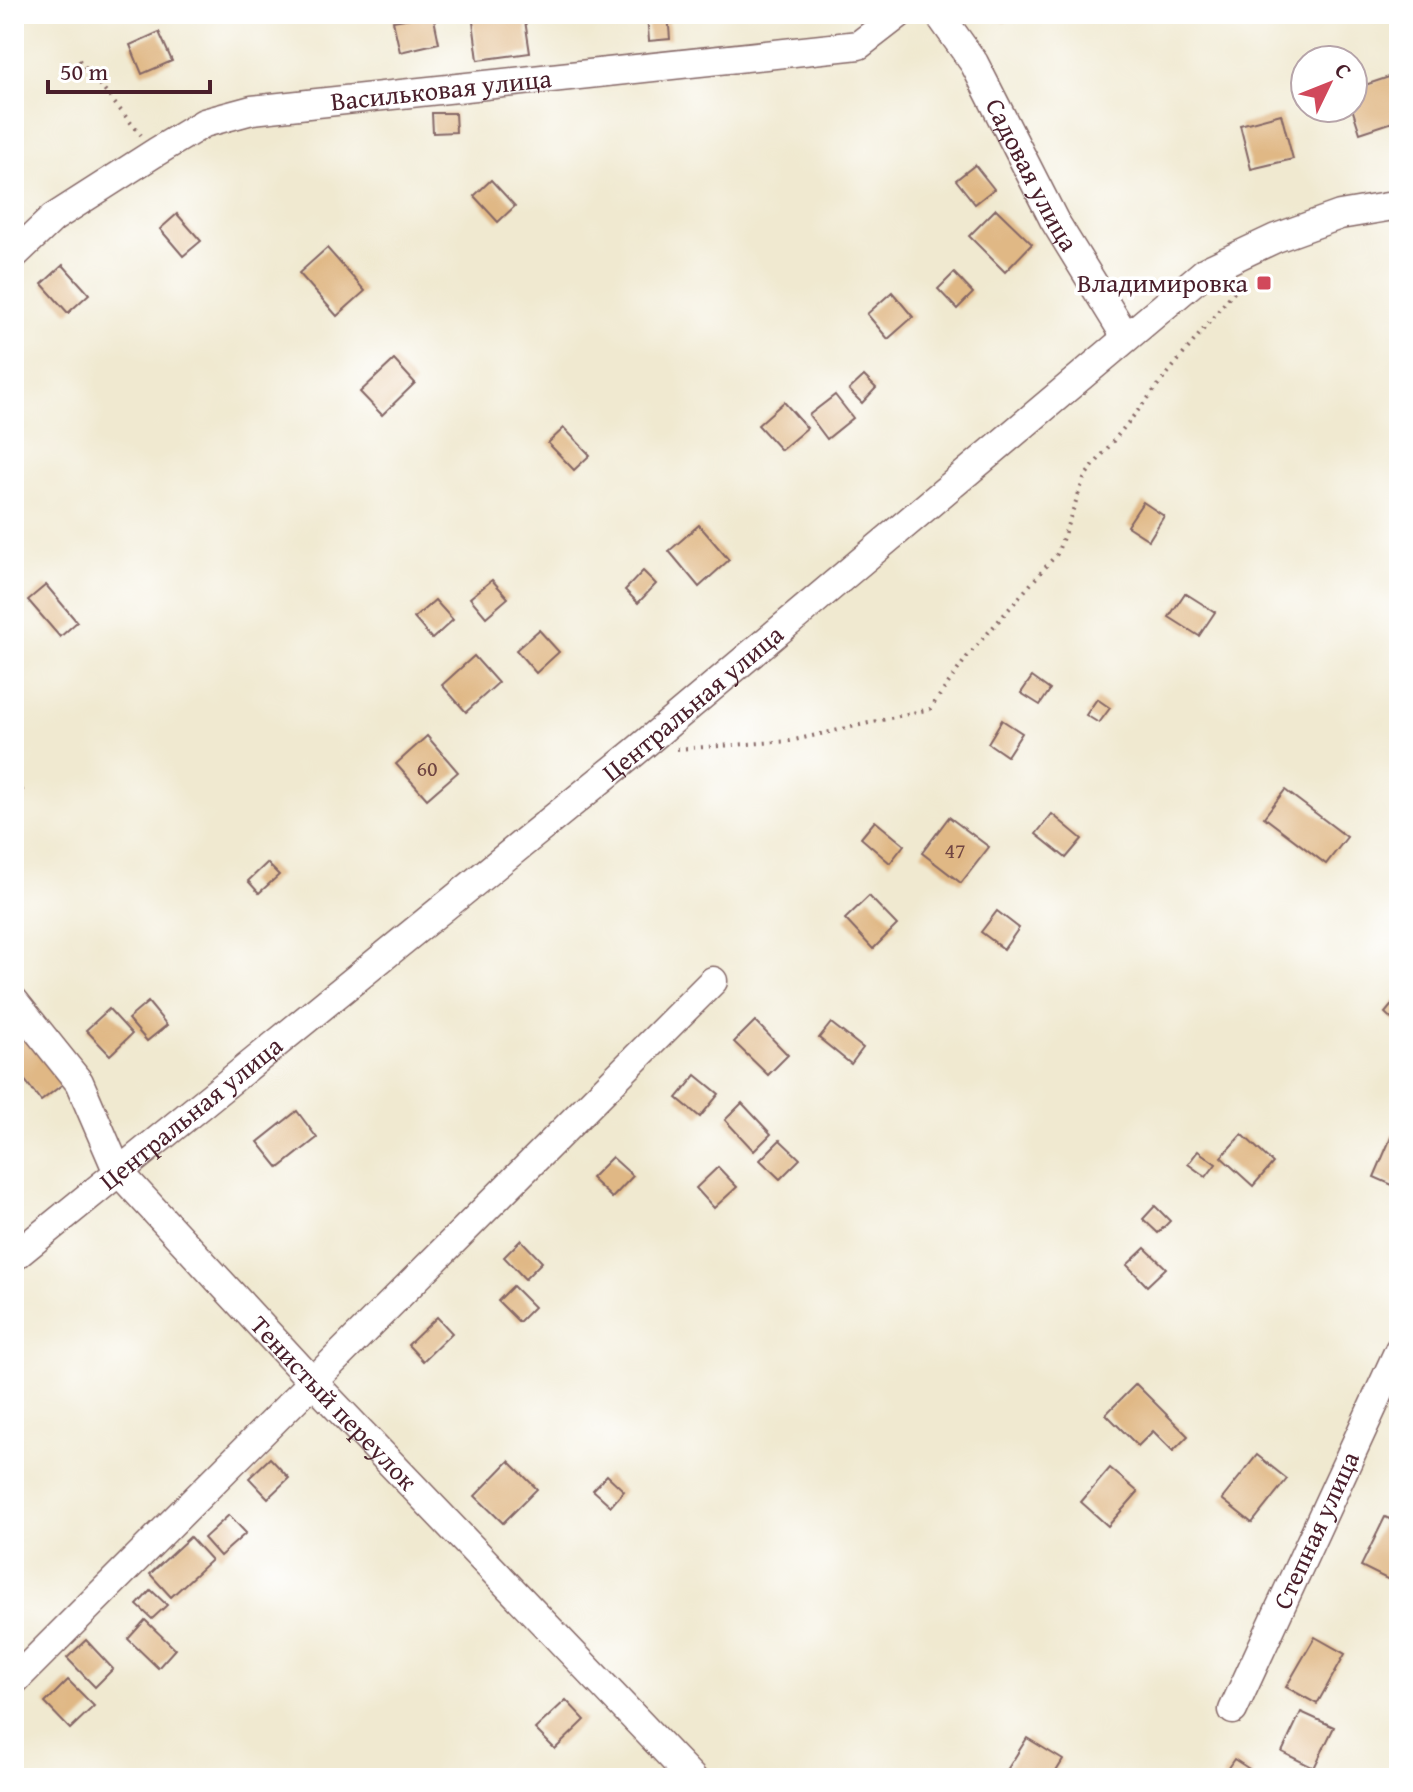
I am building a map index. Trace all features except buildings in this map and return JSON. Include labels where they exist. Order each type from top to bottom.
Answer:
[{"type":"street","name":"Васильковая улица","points":[[14,255],[53,218],[204,123],[252,110],[859,45],[899,14]]},
{"type":"street","name":"Садовая улица","points":[[939,14],[974,63],[1054,220],[1126,337]]},
{"type":"street","name":"Центральная улица","points":[[14,1257],[117,1170],[635,752],[1206,271],[1276,238],[1340,215],[1399,205]]},
{"type":"street","points":[[14,1681],[311,1380],[713,981]]},
{"type":"street","name":"Тенистый переулок","points":[[14,1001],[79,1082],[117,1170],[311,1380],[692,1778]]},
{"type":"street","name":"Степная улица","points":[[1233,1710],[1399,1350]]},
{"type":"path","points":[[79,60],[156,152]]},
{"type":"path","points":[[635,752],[790,741],[930,709],[967,657],[1057,554],[1085,476],[1249,273]]},
{"type":"place","name":"Владимировка","points":[[1264,283]]}]
